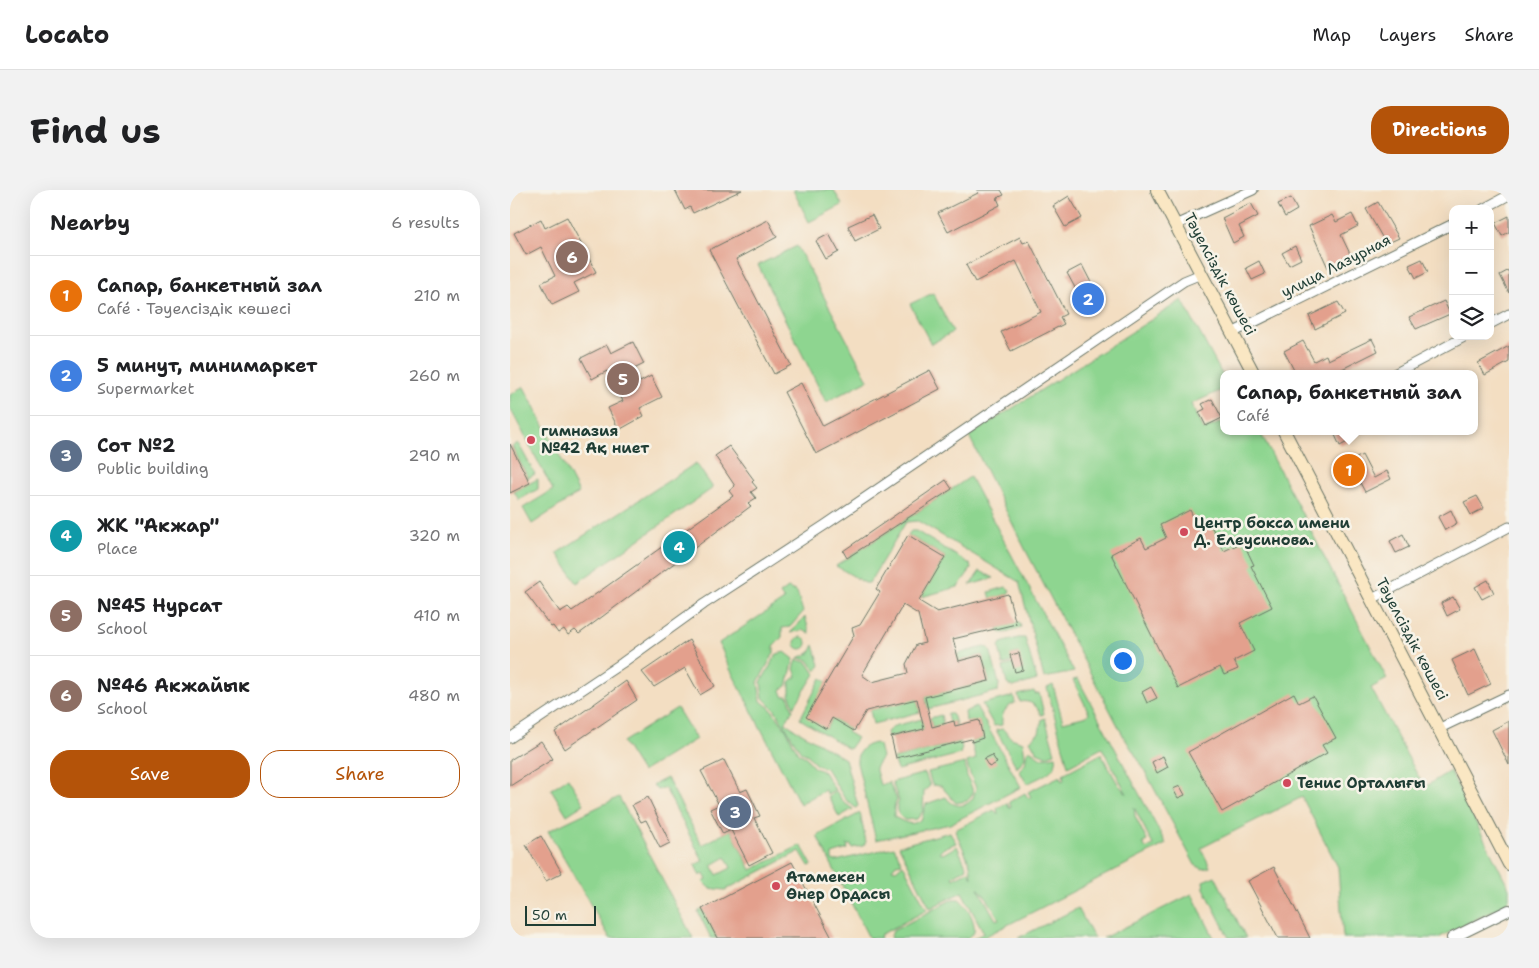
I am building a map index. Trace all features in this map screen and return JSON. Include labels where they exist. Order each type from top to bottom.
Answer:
[{"type":"main road","name":"Тәуелсіздік көшесі","points":[[1158,190],[1252,370]]},
{"type":"main road","name":"Тәуелсіздік көшесі","points":[[1286,435],[1508,860]]},
{"type":"street","points":[[1175,225],[1253,190]]},
{"type":"street","points":[[1490,205],[1509,195]]},
{"type":"street","name":"улица Лазурная","points":[[1232,333],[1449,226]]},
{"type":"street","points":[[510,738],[622,663],[704,604],[825,525],[1184,281],[1201,274]]},
{"type":"street","points":[[1494,322],[1509,314]]},
{"type":"street","points":[[1402,370],[1458,340]]},
{"type":"street","points":[[1372,599],[1509,526]]},
{"type":"street","points":[[1440,728],[1509,694]]},
{"type":"street","points":[[1452,938],[1509,910]]},
{"type":"green space","points":[[793,190],[834,190],[842,205],[809,222]]},
{"type":"green space","points":[[797,246],[868,380],[826,402],[758,265]]},
{"type":"green space","points":[[933,293],[953,332],[931,344],[910,304]]},
{"type":"green space","points":[[1182,300],[1220,371],[1220,391],[1191,404],[1203,430],[1220,423],[1220,435],[1262,435],[1387,679],[1371,688],[1424,787],[1450,771],[1509,888],[1509,899],[1504,905],[1438,938],[1343,938],[1338,867],[1302,797],[1201,848],[1210,867],[1203,869],[1195,865],[1141,764],[1124,737],[1025,549],[969,436]]},
{"type":"green space","points":[[524,387],[579,493],[532,524],[523,508],[553,490],[510,408],[510,395]]},
{"type":"green space","points":[[518,443],[535,474],[528,478],[512,447]]},
{"type":"green space","points":[[696,463],[713,488],[577,583],[557,553]]},
{"type":"green space","points":[[970,477],[1074,672],[1044,678],[1019,582],[918,521],[906,522],[869,583],[865,583],[836,566]]},
{"type":"green space","points":[[538,479],[538,489],[519,500],[514,491]]},
{"type":"green space","points":[[911,531],[916,531],[970,564],[971,569],[958,587],[921,597],[945,557],[908,535]]},
{"type":"green space","points":[[980,571],[994,578],[970,585]]},
{"type":"green space","points":[[1006,587],[1010,590],[1008,594],[991,599],[989,592]]},
{"type":"green space","points":[[788,588],[797,592],[803,612],[790,627],[782,628],[782,637],[774,646],[774,653],[758,682],[761,701],[771,709],[786,729],[798,753],[806,757],[813,767],[824,772],[835,790],[827,794],[825,790],[800,804],[730,669],[719,643],[784,600],[780,594]]},
{"type":"green space","points":[[805,617],[810,634],[803,630],[790,633]]},
{"type":"green space","points":[[1019,622],[1021,627],[1013,631],[1007,633],[999,632],[998,628]]},
{"type":"green space","points":[[799,637],[803,637],[807,643],[803,649],[799,649],[795,645],[795,641]]},
{"type":"green space","points":[[1025,638],[1037,680],[1013,687],[1007,684],[1003,667],[1013,664],[1023,670],[1018,653],[1011,655],[1012,662],[1003,665],[999,647],[1001,643]]},
{"type":"green space","points":[[814,645],[820,665],[816,671],[808,660],[798,658],[810,653]]},
{"type":"green space","points":[[984,647],[989,648],[991,653],[999,684],[998,691],[928,709],[925,697],[989,681],[982,655],[959,661],[957,654]]},
{"type":"green space","points":[[785,652],[794,659],[787,686],[781,690],[783,696],[788,696],[793,710],[785,723],[845,759],[858,806],[856,808],[845,799],[826,768],[816,765],[808,755],[801,752],[775,710],[763,698],[761,682],[777,654]]},
{"type":"green space","points":[[797,660],[807,662],[815,674],[794,707],[790,696],[790,682],[797,676],[794,669]]},
{"type":"green space","points":[[821,678],[827,682],[826,729],[832,718],[849,728],[847,732],[857,738],[849,749],[800,719]]},
{"type":"green space","points":[[1078,679],[1166,844],[982,938],[974,938],[984,933],[962,892],[930,908],[899,846],[950,832],[956,843],[944,848],[939,853],[943,854],[957,846],[967,868],[952,877],[953,879],[969,871],[972,878],[970,864],[955,830],[994,810],[998,814],[997,808],[1007,803],[1009,808],[1011,807],[1009,802],[1025,793],[1028,798],[1031,797],[1028,792],[1060,776],[1062,781],[1064,780],[1063,774],[1101,754],[1118,784],[1127,794],[1102,748],[1068,766],[1047,688],[1053,685],[1063,722],[1087,716],[1089,713],[1073,680]],"holes":[[[1134,807],[1153,845],[1146,849],[1143,843],[1147,841],[1135,816]],[[978,888],[987,898],[999,919],[996,920]]]},
{"type":"green space","points":[[1034,691],[1035,694],[1039,693],[1044,714],[1041,715],[1037,708],[1030,703],[1020,702],[1018,695]]},
{"type":"green space","points":[[1014,696],[1015,703],[1004,711],[1002,725],[994,726],[982,704]]},
{"type":"green space","points":[[917,699],[920,712],[873,724],[870,710]]},
{"type":"green space","points":[[976,706],[1021,787],[950,824],[876,840],[857,763],[860,752],[871,744],[879,745],[882,757],[875,767],[880,785],[889,782],[897,800],[894,807],[894,817],[902,821],[915,823],[922,818],[926,804],[946,797],[956,805],[967,804],[973,798],[976,788],[967,762],[976,759],[971,742],[983,738],[979,721],[966,721],[965,712]]},
{"type":"green space","points":[[677,708],[696,739],[642,772],[623,742]]},
{"type":"green space","points":[[947,714],[952,714],[954,717],[962,748],[960,754],[897,770],[893,759],[959,742],[954,722],[949,723]]},
{"type":"green space","points":[[941,715],[943,724],[932,727],[930,718]]},
{"type":"green space","points":[[1045,718],[1055,753],[1046,756],[1037,752],[1030,740],[1039,733],[1042,719]]},
{"type":"green space","points":[[922,719],[924,729],[888,737],[887,732],[894,726]]},
{"type":"green space","points":[[1003,729],[1011,738],[1023,742],[1025,757],[1017,768],[996,730]]},
{"type":"green space","points":[[1030,750],[1041,758],[1056,756],[1056,762],[1051,770],[1027,784],[1019,770],[1025,764],[1027,752]]},
{"type":"green space","points":[[965,763],[972,795],[967,801],[956,803],[941,786],[932,785],[928,772]]},
{"type":"green space","points":[[925,773],[930,786],[924,791],[923,811],[917,819],[905,820],[897,812],[899,801],[892,782]]},
{"type":"green space","points":[[568,778],[584,804],[567,815],[551,789]]},
{"type":"green space","points":[[667,778],[702,845],[731,830],[751,870],[801,845],[812,865],[809,866],[800,851],[725,890],[709,888],[703,882],[707,880],[704,874],[700,876],[695,865],[703,861],[665,788],[657,790],[653,785]],"holes":[[[726,857],[731,868],[717,875],[712,865]]]},
{"type":"green space","points":[[836,791],[843,802],[853,809],[839,817],[828,796]]},
{"type":"green space","points":[[619,797],[693,938],[610,938],[548,831]]},
{"type":"green space","points":[[860,813],[866,842],[863,846],[852,848],[851,845],[847,845],[848,849],[832,854],[832,860],[836,861],[894,847],[902,863],[896,864],[892,869],[896,870],[903,864],[927,910],[880,935],[881,938],[869,938],[817,836]]},
{"type":"green space","points":[[1215,876],[1246,938],[1229,938],[1204,888],[1203,881]]},
{"type":"green space","points":[[1192,894],[1214,938],[1103,938]]},
{"type":"green space","points":[[953,899],[959,899],[968,910],[973,921],[973,934],[966,938],[890,938],[893,931]]},
{"type":"green space","points":[[1078,908],[1094,938],[1018,938]]},
{"type":"green space","points":[[702,909],[717,938],[711,938],[698,912]]},
{"type":"building","points":[[675,190],[742,190],[693,213],[690,207],[685,210]]},
{"type":"building","points":[[977,190],[1001,190],[1004,195],[997,198],[1000,205],[948,232],[938,213],[978,193]]},
{"type":"building","points":[[1069,196],[1082,218],[1065,227],[1053,206]]},
{"type":"building","points":[[1291,198],[1297,210],[1285,217],[1278,204]]},
{"type":"building","points":[[1378,202],[1399,238],[1386,244],[1366,209]]},
{"type":"building","points":[[1251,203],[1258,216],[1239,226],[1244,237],[1233,243],[1222,218]]},
{"type":"building","points":[[1352,214],[1358,226],[1341,235],[1353,260],[1329,270],[1309,226],[1332,215],[1336,222]]},
{"type":"building","points":[[872,215],[879,229],[855,241],[848,226]]},
{"type":"building","points":[[1509,216],[1509,232],[1502,236],[1495,223]]},
{"type":"building","points":[[567,217],[596,272],[574,283],[579,292],[552,305],[541,283],[555,276],[541,247],[526,255],[514,233],[541,219],[545,228]]},
{"type":"building","points":[[768,220],[777,237],[736,259],[791,365],[774,374],[709,250]]},
{"type":"building","points":[[829,234],[839,252],[826,259],[816,241]]},
{"type":"building","points":[[1020,237],[1023,243],[1029,241],[1066,314],[1060,317],[1064,324],[1011,351],[1001,332],[1041,312],[1016,261],[975,282],[966,265]]},
{"type":"building","points":[[1295,246],[1301,259],[1289,265],[1282,253]]},
{"type":"building","points":[[1422,259],[1428,272],[1416,278],[1409,265]]},
{"type":"building","points":[[1259,261],[1265,274],[1252,280],[1246,268]]},
{"type":"building","points":[[1082,265],[1100,300],[1086,308],[1067,273]]},
{"type":"building","points":[[1509,270],[1509,293],[1500,275]]},
{"type":"building","points":[[1444,301],[1449,312],[1449,314],[1416,329],[1409,317]]},
{"type":"building","points":[[1338,302],[1345,314],[1315,329],[1309,316]]},
{"type":"building","points":[[1372,339],[1378,351],[1340,370],[1294,370],[1284,351],[1303,341],[1314,361],[1326,355],[1328,360]]},
{"type":"building","points":[[633,342],[644,364],[634,369],[640,382],[651,376],[662,397],[640,408],[644,416],[619,430],[608,408],[623,401],[607,371],[592,379],[581,358],[607,345],[611,353]]},
{"type":"building","points":[[1509,346],[1509,362],[1485,375],[1478,363]]},
{"type":"building","points":[[930,370],[940,389],[816,454],[784,392],[801,383],[823,426]]},
{"type":"building","points":[[1212,399],[1220,414],[1220,419],[1206,426],[1199,412],[1205,409],[1202,404]]},
{"type":"building","points":[[1335,435],[1350,435],[1353,439],[1340,446]]},
{"type":"building","points":[[510,444],[530,483],[510,493]]},
{"type":"building","points":[[729,446],[754,480],[752,482],[757,488],[751,492],[756,498],[748,503],[751,506],[579,634],[575,630],[568,635],[564,629],[558,633],[553,626],[551,627],[525,592],[539,582],[560,612],[568,607],[572,611],[638,564],[733,496],[729,491],[735,486],[715,456]]},
{"type":"building","points":[[1362,455],[1374,478],[1387,471],[1391,479],[1365,492],[1349,462]]},
{"type":"building","points":[[946,480],[952,489],[847,558],[843,551]]},
{"type":"building","points":[[1477,496],[1484,508],[1471,515],[1464,502]]},
{"type":"building","points":[[1190,510],[1199,529],[1210,524],[1224,551],[1243,542],[1254,565],[1251,566],[1272,607],[1240,623],[1254,651],[1234,661],[1238,669],[1224,675],[1220,667],[1178,688],[1111,554],[1141,538],[1146,548],[1166,538],[1160,525]]},
{"type":"building","points":[[1451,510],[1457,523],[1445,530],[1438,517]]},
{"type":"building","points":[[1403,534],[1409,547],[1396,553],[1390,541]]},
{"type":"building","points":[[908,535],[945,557],[919,601],[937,612],[1008,594],[1016,624],[953,639],[959,661],[982,655],[989,681],[925,697],[932,727],[954,721],[955,726],[979,720],[983,738],[972,742],[971,739],[896,758],[891,737],[924,729],[917,699],[866,711],[854,731],[832,718],[826,729],[806,717],[854,635],[852,628],[860,625],[880,592],[876,589]],"holes":[[[903,605],[918,614],[925,643],[916,645],[906,664],[908,673],[872,682],[862,675]]]},
{"type":"building","points":[[1488,580],[1494,593],[1482,599],[1475,587]]},
{"type":"building","points":[[1453,597],[1460,609],[1447,616],[1441,603]]},
{"type":"building","points":[[689,640],[715,686],[700,695],[685,668],[654,687],[642,672]]},
{"type":"building","points":[[1475,649],[1491,684],[1468,695],[1452,660]]},
{"type":"building","points":[[1019,653],[1023,670],[1015,672],[1010,655]]},
{"type":"building","points":[[626,681],[637,700],[565,749],[555,732]]},
{"type":"building","points":[[1151,687],[1157,698],[1147,703],[1142,692]]},
{"type":"building","points":[[1294,693],[1299,703],[1313,696],[1336,738],[1322,745],[1327,753],[1222,812],[1188,752]]},
{"type":"building","points":[[1509,721],[1509,765],[1492,730]]},
{"type":"building","points":[[541,741],[553,759],[510,786],[510,760]]},
{"type":"building","points":[[992,755],[997,763],[989,767],[984,759]]},
{"type":"building","points":[[1163,756],[1168,767],[1157,773],[1152,762]]},
{"type":"building","points":[[724,760],[740,792],[747,789],[760,816],[754,818],[772,853],[749,865],[731,830],[723,834],[710,809],[719,805],[701,771]]},
{"type":"building","points":[[1180,786],[1185,795],[1178,798],[1173,789]]},
{"type":"building","points":[[648,797],[670,843],[660,848],[646,820],[641,822],[632,805]]},
{"type":"building","points":[[541,836],[562,873],[546,881],[526,845]]},
{"type":"building","name":"Атамекен Өнер Ордасы","points":[[792,862],[832,938],[717,938],[702,909]]},
{"type":"building","points":[[1274,867],[1310,938],[1278,938],[1248,881]]},
{"type":"place","name":"№46 Акжайык","points":[[572,257]]},
{"type":"place","name":"5 минут, минимаркет","points":[[1088,299]]},
{"type":"place","name":"№45 Нурсат","points":[[623,379]]},
{"type":"place","name":"гимназия №42 Ақ ниет","points":[[531,440]]},
{"type":"place","name":"Сапар, банкетный зал","points":[[1349,470]]},
{"type":"place","name":"Центр бокса имени Д. Елеусинова.","points":[[1184,532]]},
{"type":"place","name":"ЖК \"Акжар\"","points":[[679,547]]},
{"type":"place","name":"Тенис Орталығы","points":[[1287,783]]},
{"type":"place","name":"Сот №2","points":[[735,812]]},
{"type":"place","name":"Атамекен Өнер Ордасы","points":[[776,886]]}]
